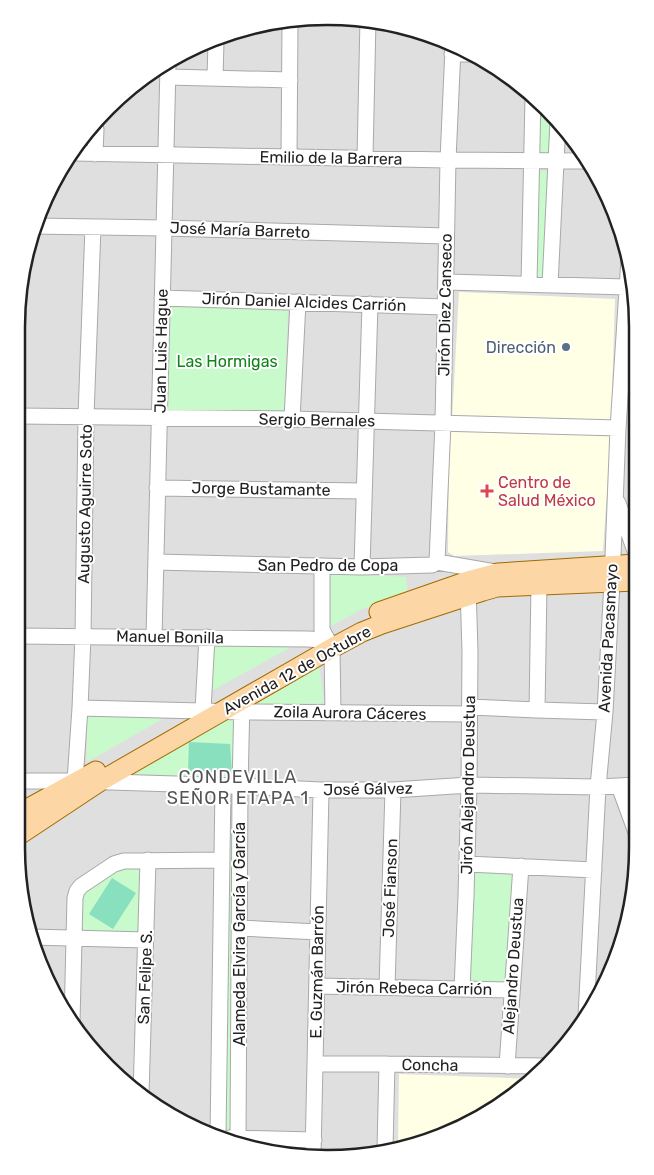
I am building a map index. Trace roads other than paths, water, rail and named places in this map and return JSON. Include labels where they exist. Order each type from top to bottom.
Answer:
[{"type":"main road","name":"Avenida 12 de Octubre","points":[[468,588],[540,585],[612,573],[629,567]]},
{"type":"main road","name":"Avenida 12 de Octubre","points":[[25,810],[327,642],[382,624],[468,588],[498,573],[612,573],[629,579]]},
{"type":"main road","name":"Avenida 12 de Octubre","points":[[25,831],[99,782],[224,711],[242,706],[327,642]]},
{"type":"street","points":[[289,157],[290,28]]},
{"type":"street","points":[[365,158],[368,28]]},
{"type":"street","points":[[215,78],[216,46]]},
{"type":"street","name":"Jirón Diez Canseco","points":[[436,562],[443,423],[446,236],[452,52]]},
{"type":"street","points":[[168,71],[215,78],[290,80]]},
{"type":"street","name":"Juan Luis Hague","points":[[154,637],[168,71]]},
{"type":"street","points":[[529,284],[533,106]]},
{"type":"street","points":[[96,133],[96,154]]},
{"type":"street","points":[[550,285],[559,134]]},
{"type":"street","name":"Emilio de la Barrera","points":[[80,153],[579,161]]},
{"type":"street","name":"José María Barreto","points":[[42,226],[446,236]]},
{"type":"street","name":"Augusto Aguirre Soto","points":[[76,781],[83,636],[86,416],[93,227]]},
{"type":"street","points":[[446,282],[550,285],[624,272]]},
{"type":"street","name":"Jirón Daniel Alcides Carrión","points":[[162,298],[445,307]]},
{"type":"street","name":"Avenida Pacasmayo","points":[[587,1002],[612,573],[618,428],[627,298]]},
{"type":"street","points":[[292,419],[298,302]]},
{"type":"street","points":[[362,567],[370,304]]},
{"type":"street","name":"Sergio Bernales","points":[[25,416],[292,419],[618,428]]},
{"type":"street","name":"Jorge Bustamante","points":[[157,488],[364,491]]},
{"type":"street","points":[[615,494],[629,534]]},
{"type":"street","name":"San Pedro de Copa","points":[[156,562],[362,567],[432,565],[436,562],[498,573]]},
{"type":"street","points":[[322,566],[322,630],[327,642],[333,713]]},
{"type":"street","points":[[537,710],[540,585]]},
{"type":"street","name":"Jirón Alejandro Deustua","points":[[462,989],[469,785],[468,588]]},
{"type":"street","name":"Manuel Bonilla","points":[[25,636],[308,639],[327,642]]},
{"type":"street","points":[[204,710],[207,637]]},
{"type":"street","name":"Zoila Aurora Cáceres","points":[[242,706],[333,713],[470,710],[604,712]]},
{"type":"street","name":"Alameda Elvira García y García","points":[[231,1134],[239,928],[242,706]]},
{"type":"street","points":[[80,708],[224,711]]},
{"type":"street","name":"José Gálvez","points":[[25,781],[76,781],[321,790],[393,790],[469,785],[598,787],[629,785]]},
{"type":"street","name":"Alameda Elvira García y García","points":[[218,1130],[223,786]]},
{"type":"street","points":[[619,786],[629,813]]},
{"type":"street","name":"E. Guzmán Barrón","points":[[314,1148],[321,790]]},
{"type":"street","name":"José Fianson","points":[[388,987],[393,790]]},
{"type":"street","name":"San Felipe S.","points":[[141,1086],[148,860]]},
{"type":"street","points":[[72,1010],[75,898],[81,886],[114,864],[124,861],[222,860]]},
{"type":"street","points":[[466,864],[594,870]]},
{"type":"street","name":"Alejandro Deustua","points":[[506,1066],[520,866]]},
{"type":"street","points":[[239,928],[318,932]]},
{"type":"street","points":[[39,938],[146,940]]},
{"type":"street","points":[[589,970],[595,987]]},
{"type":"street","name":"Jirón Rebeca Carrión","points":[[317,986],[512,990]]},
{"type":"street","name":"Concha","points":[[316,1064],[536,1066]]},
{"type":"street","points":[[385,1144],[387,1064]]},
{"type":"street","points":[[251,1140],[314,1148]]},
{"type":"place","name":"Dirección","points":[[566,347]]},
{"type":"place","name":"Centro de Salud México","points":[[487,491]]},
{"type":"district","name":"CONDEVILLA SEÑOR ETAPA 1","points":[[238,788]]},
{"type":"park label","name":"Las Hormigas","points":[[227,361]]}]
